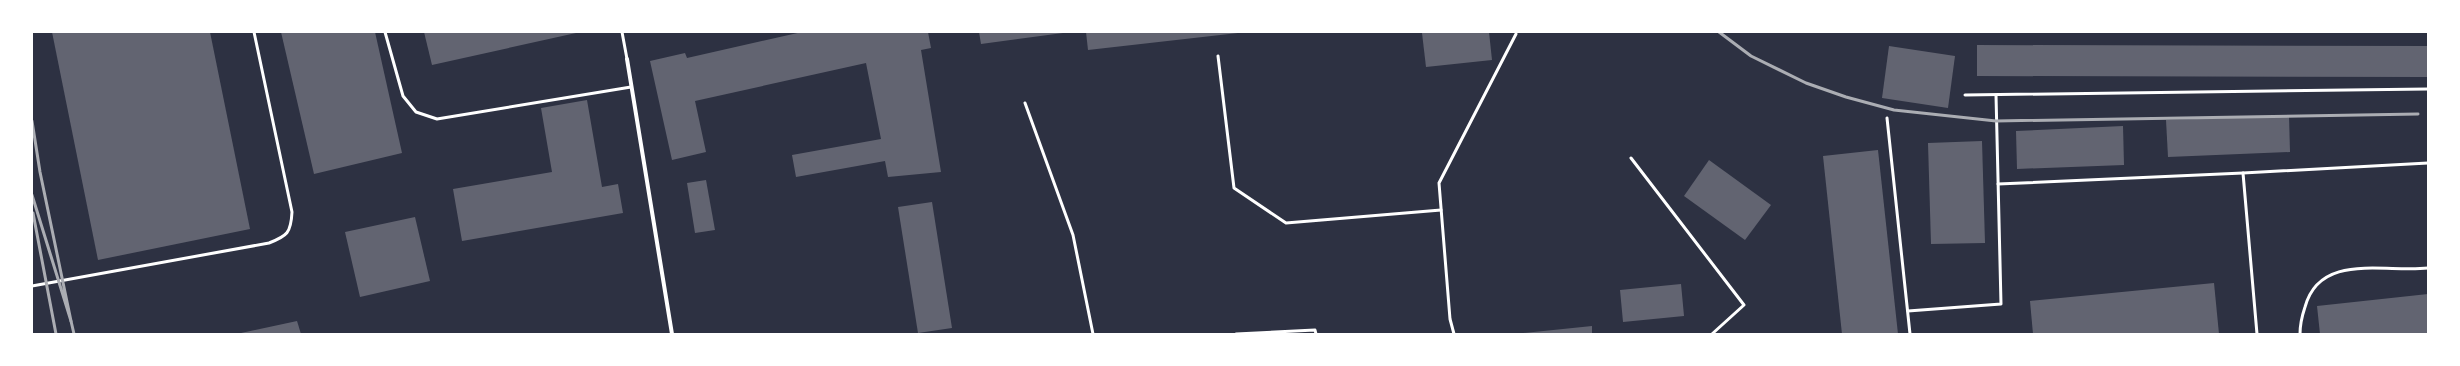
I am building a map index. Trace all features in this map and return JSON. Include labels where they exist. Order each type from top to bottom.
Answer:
[{"type":"street","points":[[627,59],[672,334]]},
{"type":"lane","points":[[32,286],[269,243],[284,237],[291,227],[292,212],[254,32]]},
{"type":"lane","points":[[385,32],[404,96],[416,112],[437,119],[632,86]]},
{"type":"lane","points":[[622,32],[627,59]]},
{"type":"lane","points":[[1454,334],[1450,319],[1439,183],[1516,34]]},
{"type":"lane","points":[[1218,56],[1234,188],[1286,223],[1441,210]]},
{"type":"lane","points":[[1966,95],[2428,89]]},
{"type":"lane","points":[[1908,311],[2001,304],[1996,95]]},
{"type":"lane","points":[[1025,103],[1073,235],[1093,334]]},
{"type":"lane","points":[[1887,118],[1910,334]]},
{"type":"lane","points":[[1631,158],[1744,305],[1712,334]]},
{"type":"lane","points":[[1998,184],[2428,164]]},
{"type":"lane","points":[[2243,173],[2257,334]]},
{"type":"lane","points":[[2300,334],[2300,326],[2308,294],[2320,280],[2335,272],[2353,269],[2411,270],[2428,268]]},
{"type":"lane","points":[[1236,334],[1315,330],[1316,334]]},
{"type":"building","points":[[52,32],[210,32],[250,229],[98,260]]},
{"type":"building","points":[[281,32],[375,32],[402,153],[314,174]]},
{"type":"building","points":[[424,32],[576,32],[576,33],[432,65]]},
{"type":"building","points":[[802,32],[928,32],[931,48],[921,50],[941,172],[888,177],[885,161],[796,177],[792,155],[881,139],[866,63],[695,101],[706,152],[672,160],[650,61],[685,53],[687,58]]},
{"type":"building","points":[[979,32],[1063,32],[1063,33],[981,44]]},
{"type":"building","points":[[1086,32],[1238,32],[1238,33],[1088,50]]},
{"type":"building","points":[[1489,32],[1492,60],[1426,67],[1422,33]]},
{"type":"building","points":[[1977,45],[2428,46],[2428,77],[1977,76]]},
{"type":"building","points":[[1889,46],[1955,56],[1948,108],[1882,98]]},
{"type":"building","points":[[587,100],[602,187],[618,184],[623,213],[462,241],[453,189],[552,172],[541,108]]},
{"type":"building","points":[[2289,116],[2290,152],[2168,157],[2166,120]]},
{"type":"building","points":[[2123,126],[2124,165],[2017,169],[2016,131]]},
{"type":"building","points":[[1982,141],[1985,243],[1931,244],[1928,143]]},
{"type":"building","points":[[1878,150],[1898,334],[1842,334],[1823,156]]},
{"type":"building","points":[[1709,160],[1771,205],[1745,240],[1684,196]]},
{"type":"building","points":[[706,180],[715,230],[695,233],[687,183]]},
{"type":"building","points":[[932,202],[952,328],[918,333],[898,207]]},
{"type":"building","points":[[415,217],[430,281],[360,297],[345,232]]},
{"type":"building","points":[[2214,283],[2219,334],[2033,334],[2030,301]]},
{"type":"building","points":[[1681,284],[1684,316],[1623,322],[1620,290]]},
{"type":"building","points":[[2428,294],[2428,334],[2320,334],[2317,306]]},
{"type":"building","points":[[297,321],[301,334],[241,334],[241,333]]},
{"type":"building","points":[[1592,326],[1592,334],[1523,334],[1523,333]]},
{"type":"railway","points":[[1719,32],[1751,56],[1806,83],[1846,97],[1894,110],[1996,121],[2418,114]]},
{"type":"railway","points":[[32,121],[40,172],[71,321],[32,195]]},
{"type":"railway","points":[[33,213],[56,334]]},
{"type":"railway","points":[[71,321],[74,334]]}]
